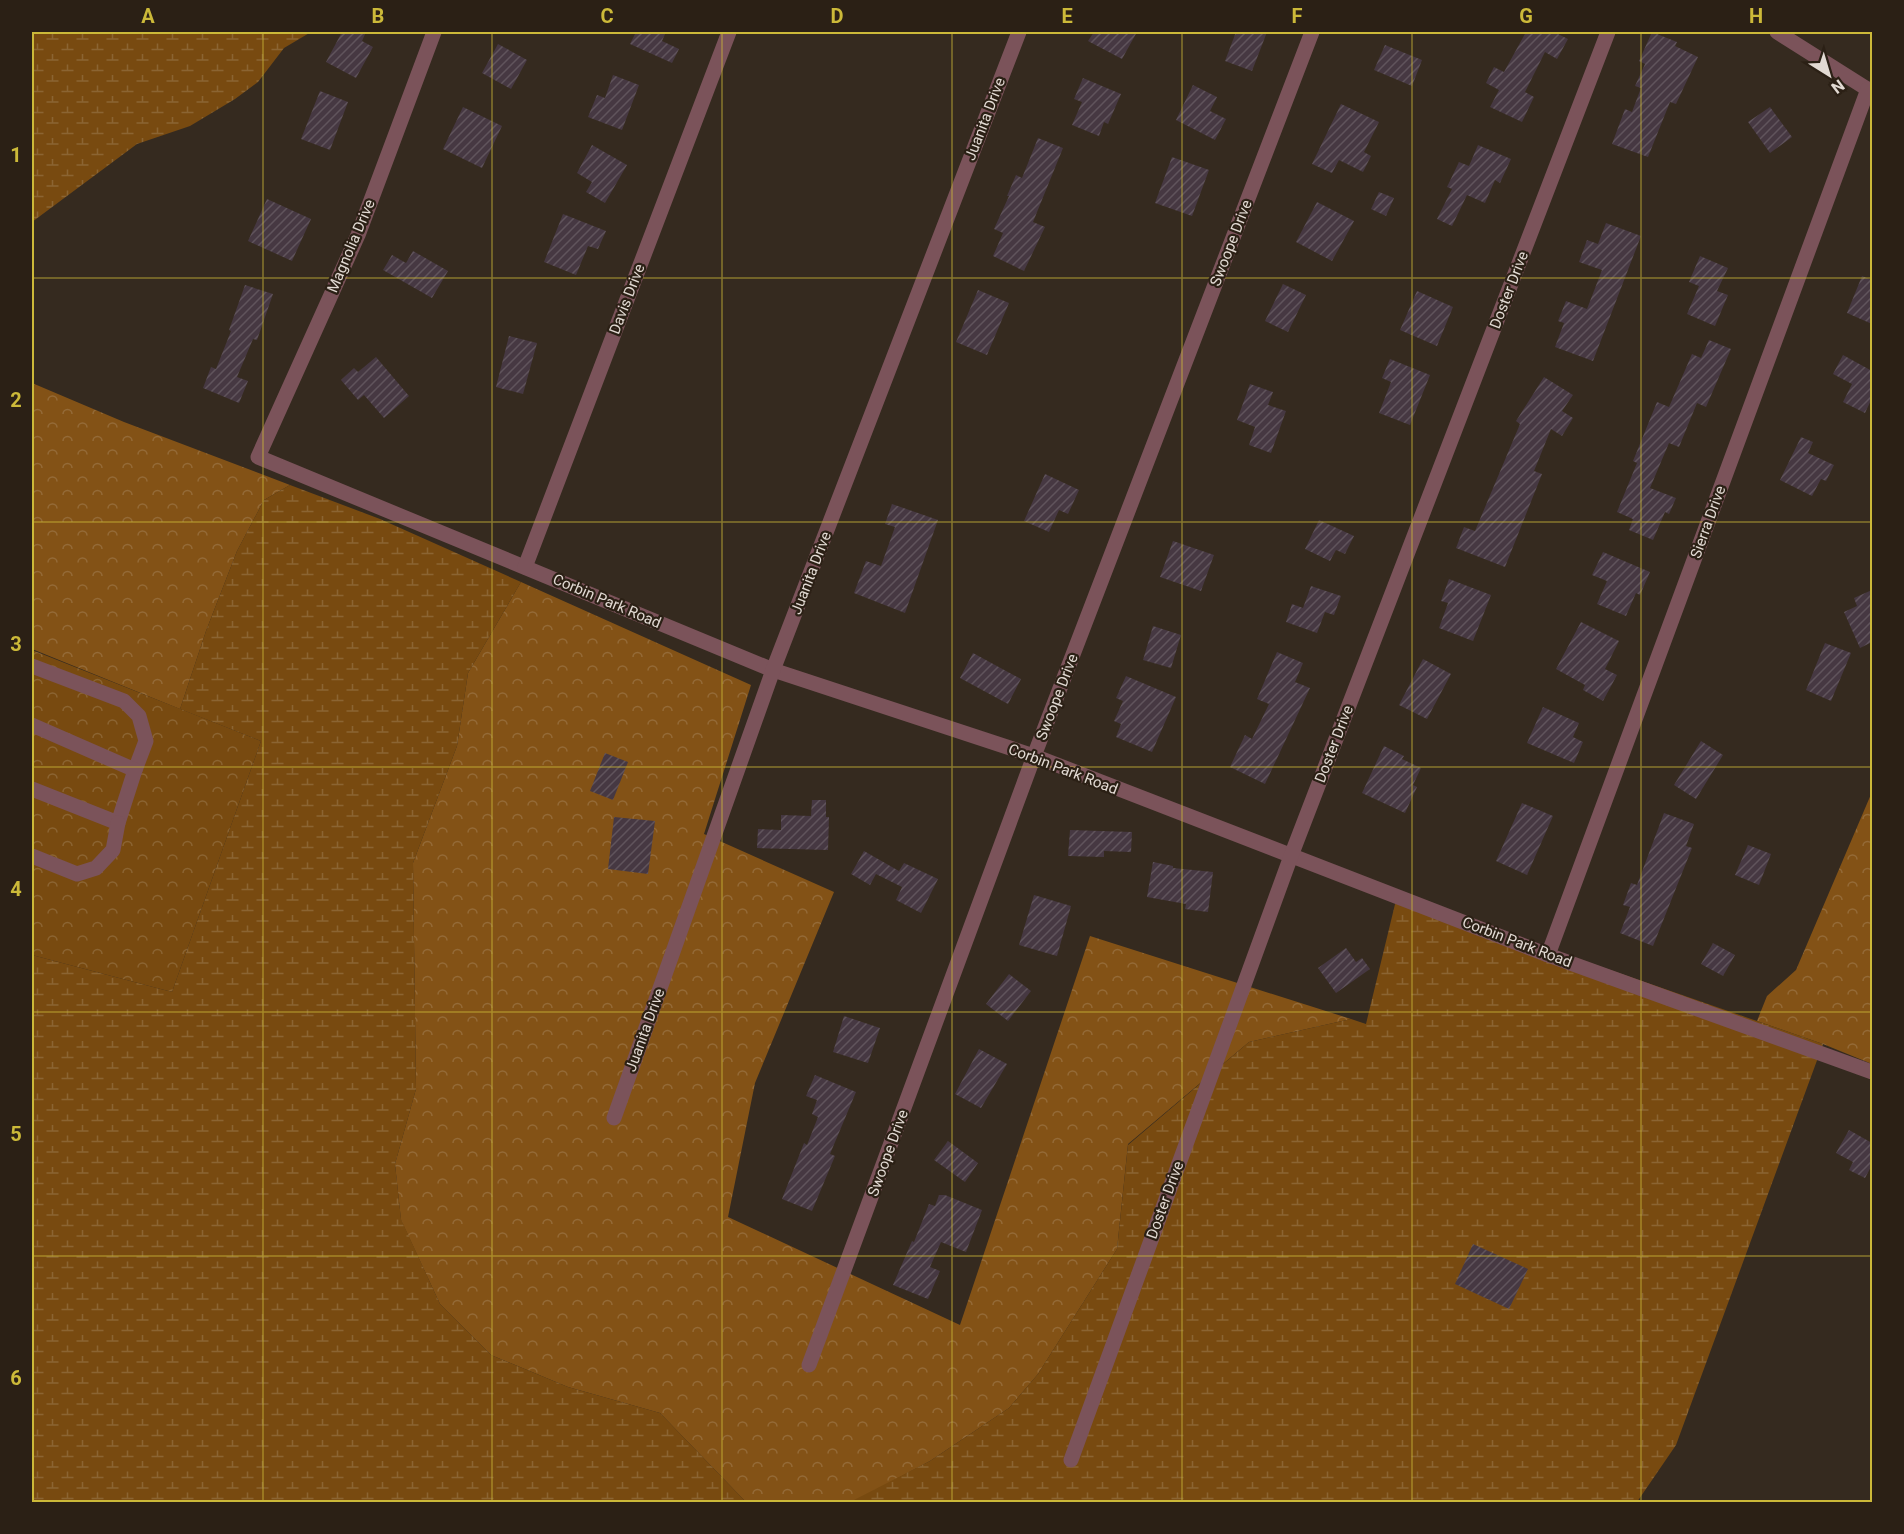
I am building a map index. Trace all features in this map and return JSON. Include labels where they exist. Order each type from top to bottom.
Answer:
[{"type":"street","name":"Magnolia Drive","points":[[258,457],[358,235],[434,32]]},
{"type":"street","name":"Davis Drive","points":[[525,567],[729,32]]},
{"type":"street","name":"Juanita Drive","points":[[614,1118],[774,670],[1019,32]]},
{"type":"street","name":"Swoope Drive","points":[[809,1365],[1034,756],[1312,32]]},
{"type":"street","name":"Doster Drive","points":[[1071,1460],[1290,856],[1608,32]]},
{"type":"street","points":[[1777,32],[1870,90]]},
{"type":"street","name":"Sierra Drive","points":[[1548,955],[1870,90]]},
{"type":"street","name":"Corbin Park Road","points":[[258,457],[774,670],[1034,756],[1548,955],[1872,1072]]},
{"type":"street","points":[[32,666],[124,701],[139,716],[146,741],[118,823],[113,850],[96,868],[77,874],[32,856]]},
{"type":"street","points":[[32,725],[135,770]]},
{"type":"street","points":[[32,789],[118,823]]},
{"type":"green space","points":[[32,32],[311,32],[284,48],[258,82],[235,99],[190,126],[137,144],[32,222]]},
{"type":"green space","points":[[32,383],[124,422],[290,485],[264,500],[237,551],[206,631],[180,709],[32,649]]},
{"type":"green space","points":[[290,485],[380,519],[521,582],[468,673],[457,746],[413,863],[416,1089],[395,1164],[401,1219],[440,1304],[491,1355],[568,1387],[660,1413],[746,1502],[32,1502],[32,955],[172,992],[261,741],[180,709],[206,631],[237,551],[264,500]]},
{"type":"green space","points":[[521,582],[751,685],[704,834],[834,892],[755,1083],[728,1217],[960,1325],[1090,936],[1351,1019],[1249,1042],[1128,1144],[1117,1249],[1038,1374],[1009,1408],[930,1461],[853,1502],[746,1502],[660,1413],[568,1387],[491,1355],[440,1304],[401,1220],[395,1164],[416,1089],[413,863],[457,746],[468,673]]},
{"type":"green space","points":[[32,650],[261,741],[172,992],[32,955]]},
{"type":"green space","points":[[1872,792],[1872,1064],[1757,1021],[1767,996],[1796,970]]},
{"type":"green space","points":[[1397,896],[1823,1044],[1676,1445],[1637,1502],[850,1502],[930,1461],[1009,1408],[1038,1374],[1117,1249],[1128,1145],[1249,1042],[1351,1019],[1366,1024]]},
{"type":"building","points":[[342,32],[366,32],[362,41],[373,47],[356,78],[326,62]]},
{"type":"building","points":[[636,32],[666,32],[662,41],[679,49],[672,63],[630,44]]},
{"type":"building","points":[[1094,32],[1137,32],[1122,59],[1088,41]]},
{"type":"building","points":[[1236,32],[1267,32],[1252,71],[1225,61]]},
{"type":"building","points":[[1526,32],[1554,32],[1568,39],[1557,59],[1545,52],[1525,92],[1534,97],[1522,122],[1490,107],[1499,90],[1486,83],[1494,67],[1504,72]]},
{"type":"building","points":[[1652,32],[1677,42],[1675,46],[1698,57],[1676,104],[1670,102],[1648,157],[1612,144],[1625,109],[1632,112],[1641,88],[1635,86],[1645,64],[1639,61]]},
{"type":"building","points":[[498,44],[527,60],[511,89],[482,73]]},
{"type":"building","points":[[1385,45],[1422,60],[1412,86],[1374,70]]},
{"type":"building","points":[[613,75],[639,85],[622,130],[588,117],[597,95],[605,98]]},
{"type":"building","points":[[1083,78],[1121,94],[1108,124],[1104,122],[1099,136],[1072,125],[1082,102],[1074,99]]},
{"type":"building","points":[[1193,85],[1217,97],[1210,111],[1226,119],[1215,140],[1176,120]]},
{"type":"building","points":[[320,91],[348,102],[330,150],[301,139]]},
{"type":"building","points":[[1341,104],[1379,122],[1364,152],[1371,156],[1363,172],[1339,160],[1332,173],[1312,164]]},
{"type":"building","points":[[463,107],[502,126],[482,168],[443,149]]},
{"type":"building","points":[[1770,107],[1792,137],[1770,153],[1748,122]]},
{"type":"building","points":[[1038,138],[1063,148],[1033,222],[1045,227],[1024,271],[993,256],[1003,233],[994,229],[1016,175],[1022,178]]},
{"type":"building","points":[[592,145],[627,165],[605,203],[586,192],[592,182],[577,173]]},
{"type":"building","points":[[1478,145],[1511,159],[1500,183],[1495,180],[1485,203],[1467,195],[1452,226],[1437,219],[1452,189],[1447,187],[1459,162],[1469,166]]},
{"type":"building","points":[[1172,157],[1209,170],[1192,216],[1155,203]]},
{"type":"building","points":[[1379,192],[1394,198],[1386,216],[1371,209]]},
{"type":"building","points":[[267,199],[311,219],[292,261],[248,241]]},
{"type":"building","points":[[1317,202],[1354,221],[1332,261],[1296,242]]},
{"type":"building","points":[[563,214],[606,231],[598,249],[588,246],[576,275],[544,262]]},
{"type":"building","points":[[1606,223],[1641,236],[1593,361],[1555,347],[1564,323],[1558,321],[1566,301],[1587,309],[1602,270],[1579,262],[1587,240],[1598,244]]},
{"type":"building","points":[[413,251],[448,271],[432,298],[383,270],[392,255],[406,263]]},
{"type":"building","points":[[1700,256],[1728,268],[1717,291],[1728,295],[1715,326],[1687,314],[1699,286],[1689,282]]},
{"type":"building","points":[[1862,276],[1872,280],[1872,324],[1847,313]]},
{"type":"building","points":[[1283,284],[1306,295],[1288,332],[1265,321]]},
{"type":"building","points":[[245,285],[273,294],[257,340],[253,339],[237,377],[248,381],[239,403],[203,388],[211,367],[216,369]]},
{"type":"building","points":[[978,290],[1009,303],[987,355],[956,342]]},
{"type":"building","points":[[1417,291],[1453,307],[1437,346],[1400,330]]},
{"type":"building","points":[[509,336],[537,343],[523,394],[496,387]]},
{"type":"building","points":[[1709,340],[1731,349],[1706,407],[1697,403],[1679,447],[1669,443],[1650,488],[1676,498],[1669,514],[1665,512],[1653,540],[1629,530],[1633,519],[1617,512],[1637,463],[1633,461],[1657,402],[1669,407],[1692,354],[1701,358]]},
{"type":"building","points":[[1843,355],[1872,371],[1872,398],[1865,413],[1843,402],[1852,384],[1833,374]]},
{"type":"building","points":[[376,357],[409,396],[384,418],[364,395],[358,400],[341,380],[354,368],[358,372]]},
{"type":"building","points":[[1390,359],[1430,375],[1410,425],[1379,413],[1391,382],[1382,378]]},
{"type":"building","points":[[1544,377],[1573,395],[1562,411],[1573,418],[1562,436],[1551,429],[1534,471],[1542,474],[1505,567],[1456,548],[1464,527],[1475,531],[1520,424],[1516,421]]},
{"type":"building","points":[[1250,384],[1273,392],[1268,405],[1286,411],[1271,453],[1249,445],[1255,427],[1237,420]]},
{"type":"building","points":[[1801,437],[1813,442],[1808,453],[1834,465],[1826,481],[1821,479],[1812,496],[1780,480]]},
{"type":"building","points":[[1045,474],[1079,490],[1068,514],[1059,510],[1049,532],[1024,521]]},
{"type":"building","points":[[892,504],[938,520],[905,613],[854,593],[866,561],[881,566],[895,527],[885,524]]},
{"type":"building","points":[[1319,520],[1354,536],[1345,554],[1336,550],[1330,561],[1305,549]]},
{"type":"building","points":[[1173,541],[1214,555],[1201,591],[1160,577]]},
{"type":"building","points":[[1603,552],[1650,572],[1640,595],[1636,593],[1626,616],[1597,604],[1607,581],[1592,575]]},
{"type":"building","points":[[1449,579],[1491,595],[1473,641],[1439,628],[1448,603],[1441,601]]},
{"type":"building","points":[[1311,586],[1341,596],[1334,615],[1325,612],[1317,633],[1286,622],[1292,604],[1303,608]]},
{"type":"building","points":[[1872,590],[1872,642],[1860,648],[1844,612],[1857,606],[1854,598]]},
{"type":"building","points":[[1581,622],[1619,641],[1605,669],[1617,675],[1603,701],[1583,690],[1585,685],[1556,669]]},
{"type":"building","points":[[1153,626],[1181,635],[1171,668],[1143,660]]},
{"type":"building","points":[[1825,643],[1851,653],[1831,701],[1806,690]]},
{"type":"building","points":[[1277,652],[1303,663],[1295,682],[1310,688],[1265,784],[1230,767],[1245,735],[1252,739],[1269,704],[1257,699]]},
{"type":"building","points":[[973,653],[1021,679],[1008,704],[960,678]]},
{"type":"building","points":[[1423,659],[1451,674],[1427,719],[1399,705]]},
{"type":"building","points":[[1126,676],[1176,697],[1152,752],[1116,737],[1121,724],[1114,721],[1123,701],[1116,698]]},
{"type":"building","points":[[1543,707],[1579,723],[1573,737],[1583,742],[1574,763],[1527,743]]},
{"type":"building","points":[[1701,741],[1723,755],[1696,799],[1674,785]]},
{"type":"building","points":[[1384,746],[1404,756],[1402,759],[1421,768],[1413,785],[1417,787],[1405,813],[1362,793]]},
{"type":"building","points":[[605,753],[628,762],[613,800],[590,791]]},
{"type":"building","points":[[812,800],[826,800],[826,817],[829,817],[828,850],[757,848],[758,829],[781,830],[781,815],[811,816]]},
{"type":"building","points":[[1522,803],[1553,816],[1527,875],[1496,861]]},
{"type":"building","points":[[1664,813],[1694,824],[1686,846],[1692,848],[1653,946],[1620,933],[1630,907],[1623,905],[1631,883],[1637,885]]},
{"type":"building","points":[[614,817],[655,821],[648,874],[608,869]]},
{"type":"building","points":[[1070,830],[1132,832],[1131,852],[1104,851],[1104,857],[1068,856]]},
{"type":"building","points":[[1748,845],[1771,854],[1759,885],[1735,875]]},
{"type":"building","points":[[864,851],[899,871],[904,863],[938,879],[921,913],[896,900],[902,887],[876,874],[870,885],[851,874]]},
{"type":"building","points":[[1153,862],[1173,866],[1173,868],[1213,872],[1208,912],[1185,909],[1186,904],[1147,897]]},
{"type":"building","points":[[1034,895],[1071,906],[1057,956],[1019,945]]},
{"type":"building","points":[[1713,943],[1735,955],[1723,976],[1701,964]]},
{"type":"building","points":[[1346,948],[1356,962],[1362,958],[1370,969],[1336,993],[1318,968]]},
{"type":"building","points":[[1009,974],[1031,991],[1008,1021],[986,1004]]},
{"type":"building","points":[[844,1016],[880,1028],[868,1063],[833,1052]]},
{"type":"building","points":[[979,1049],[1007,1064],[981,1108],[955,1094]]},
{"type":"building","points":[[815,1075],[856,1092],[830,1154],[835,1156],[812,1211],[782,1199],[804,1143],[807,1145],[818,1117],[812,1114],[817,1100],[806,1096]]},
{"type":"building","points":[[1849,1130],[1872,1143],[1872,1165],[1865,1178],[1849,1170],[1853,1162],[1836,1153]]},
{"type":"building","points":[[948,1141],[978,1163],[965,1182],[934,1160]]},
{"type":"building","points":[[939,1195],[945,1195],[982,1210],[966,1252],[941,1242],[930,1267],[940,1271],[928,1299],[893,1285],[929,1204],[935,1206]]},
{"type":"building","points":[[1473,1244],[1528,1269],[1509,1309],[1455,1284]]}]
